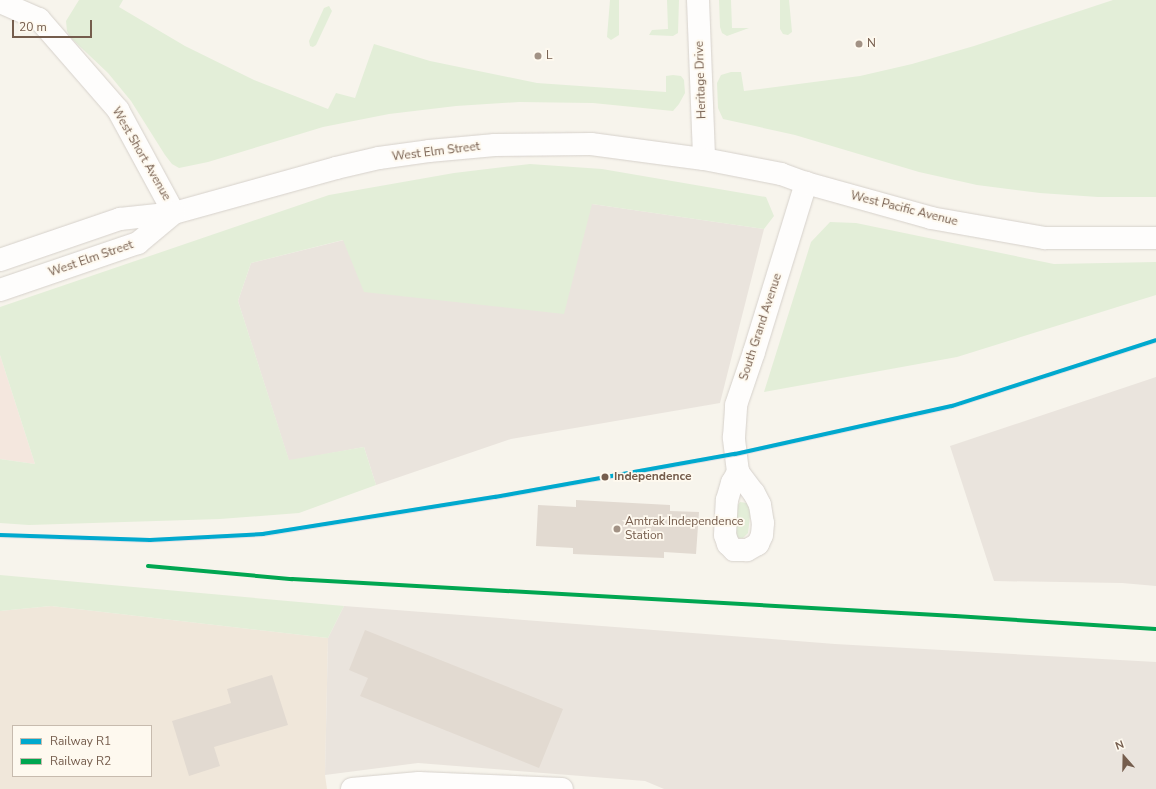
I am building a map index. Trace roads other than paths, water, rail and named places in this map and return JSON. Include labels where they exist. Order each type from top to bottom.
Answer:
[{"type":"street","name":"Heritage Drive","points":[[698,0],[704,159]]},
{"type":"street","name":"West Short Avenue","points":[[0,2],[39,19],[118,110],[174,212]]},
{"type":"street","name":"West Elm Street","points":[[0,260],[120,219],[174,212],[336,168],[379,158],[429,151],[495,145],[591,144],[704,159]]},
{"type":"street","name":"West Pacific Avenue","points":[[704,159],[781,174],[806,183],[931,218],[1045,238],[1156,238]]},
{"type":"street","name":"South Grand Avenue","points":[[738,472],[734,437],[736,405],[754,352],[806,183]]},
{"type":"street","name":"West Elm Street","points":[[0,290],[138,243],[174,212]]},
{"type":"street","points":[[352,789],[419,783],[558,789]]},
{"type":"railway","points":[[0,535],[150,540],[263,534],[495,497],[735,454],[952,406],[1156,340]]},
{"type":"rail line","name":"R1","points":[[0,535],[150,540],[263,534],[495,497],[735,454],[952,406],[1156,340]]},
{"type":"rail line","name":"R2","points":[[148,566],[292,579],[955,616],[1156,629]]},
{"type":"place","name":"N","points":[[859,44]]},
{"type":"place","name":"L","points":[[538,56]]},
{"type":"place","name":"Independence","points":[[605,477]]},
{"type":"place","name":"Amtrak Independence Station","points":[[617,529]]}]
